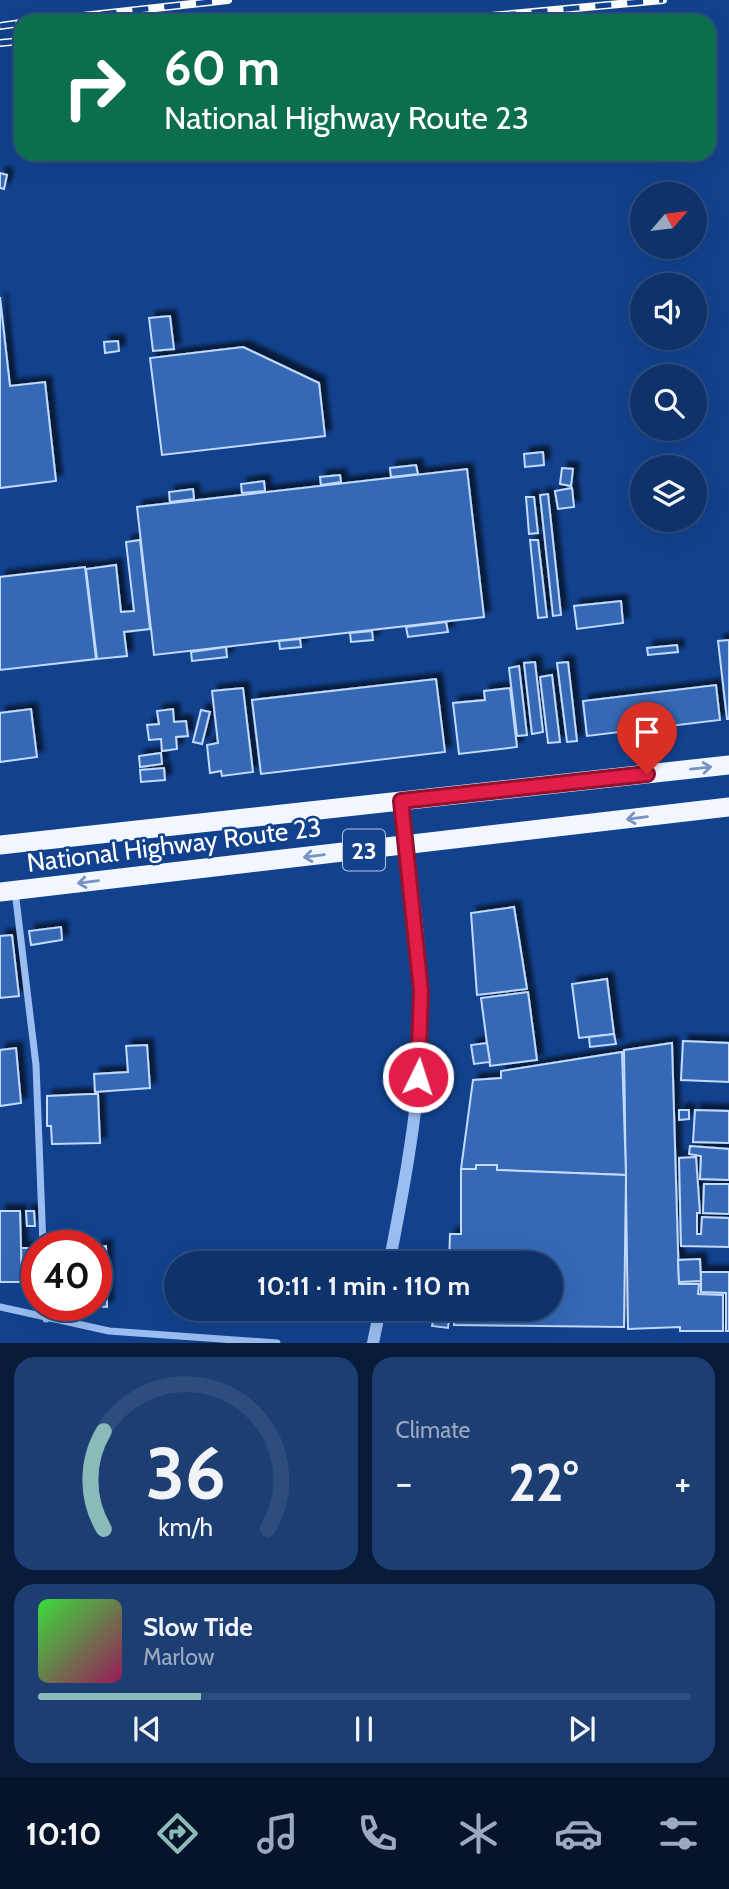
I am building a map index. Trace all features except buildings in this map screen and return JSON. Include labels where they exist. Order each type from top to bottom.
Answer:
[{"type":"highway","name":"National Highway Route 23","points":[[0,845],[729,765]]},
{"type":"highway","name":"National Highway Route 23","points":[[7,891],[729,807]]},
{"type":"street","points":[[392,1251],[410,1157],[421,1050],[421,991],[401,801]]},
{"type":"street","points":[[7,891],[36,1065],[42,1230]]},
{"type":"street","points":[[0,1307],[21,1312]]},
{"type":"street","points":[[56,1321],[109,1331],[277,1343]]},
{"type":"street","points":[[373,1343],[378,1321]]},
{"type":"railway","points":[[101,14],[228,0]]},
{"type":"railway","points":[[512,14],[663,0]]},
{"type":"railway","points":[[0,26],[14,24]]},
{"type":"railway","points":[[0,43],[14,42]]},
{"type":"route","points":[[418,1077],[421,991],[401,801],[647,774]]}]
